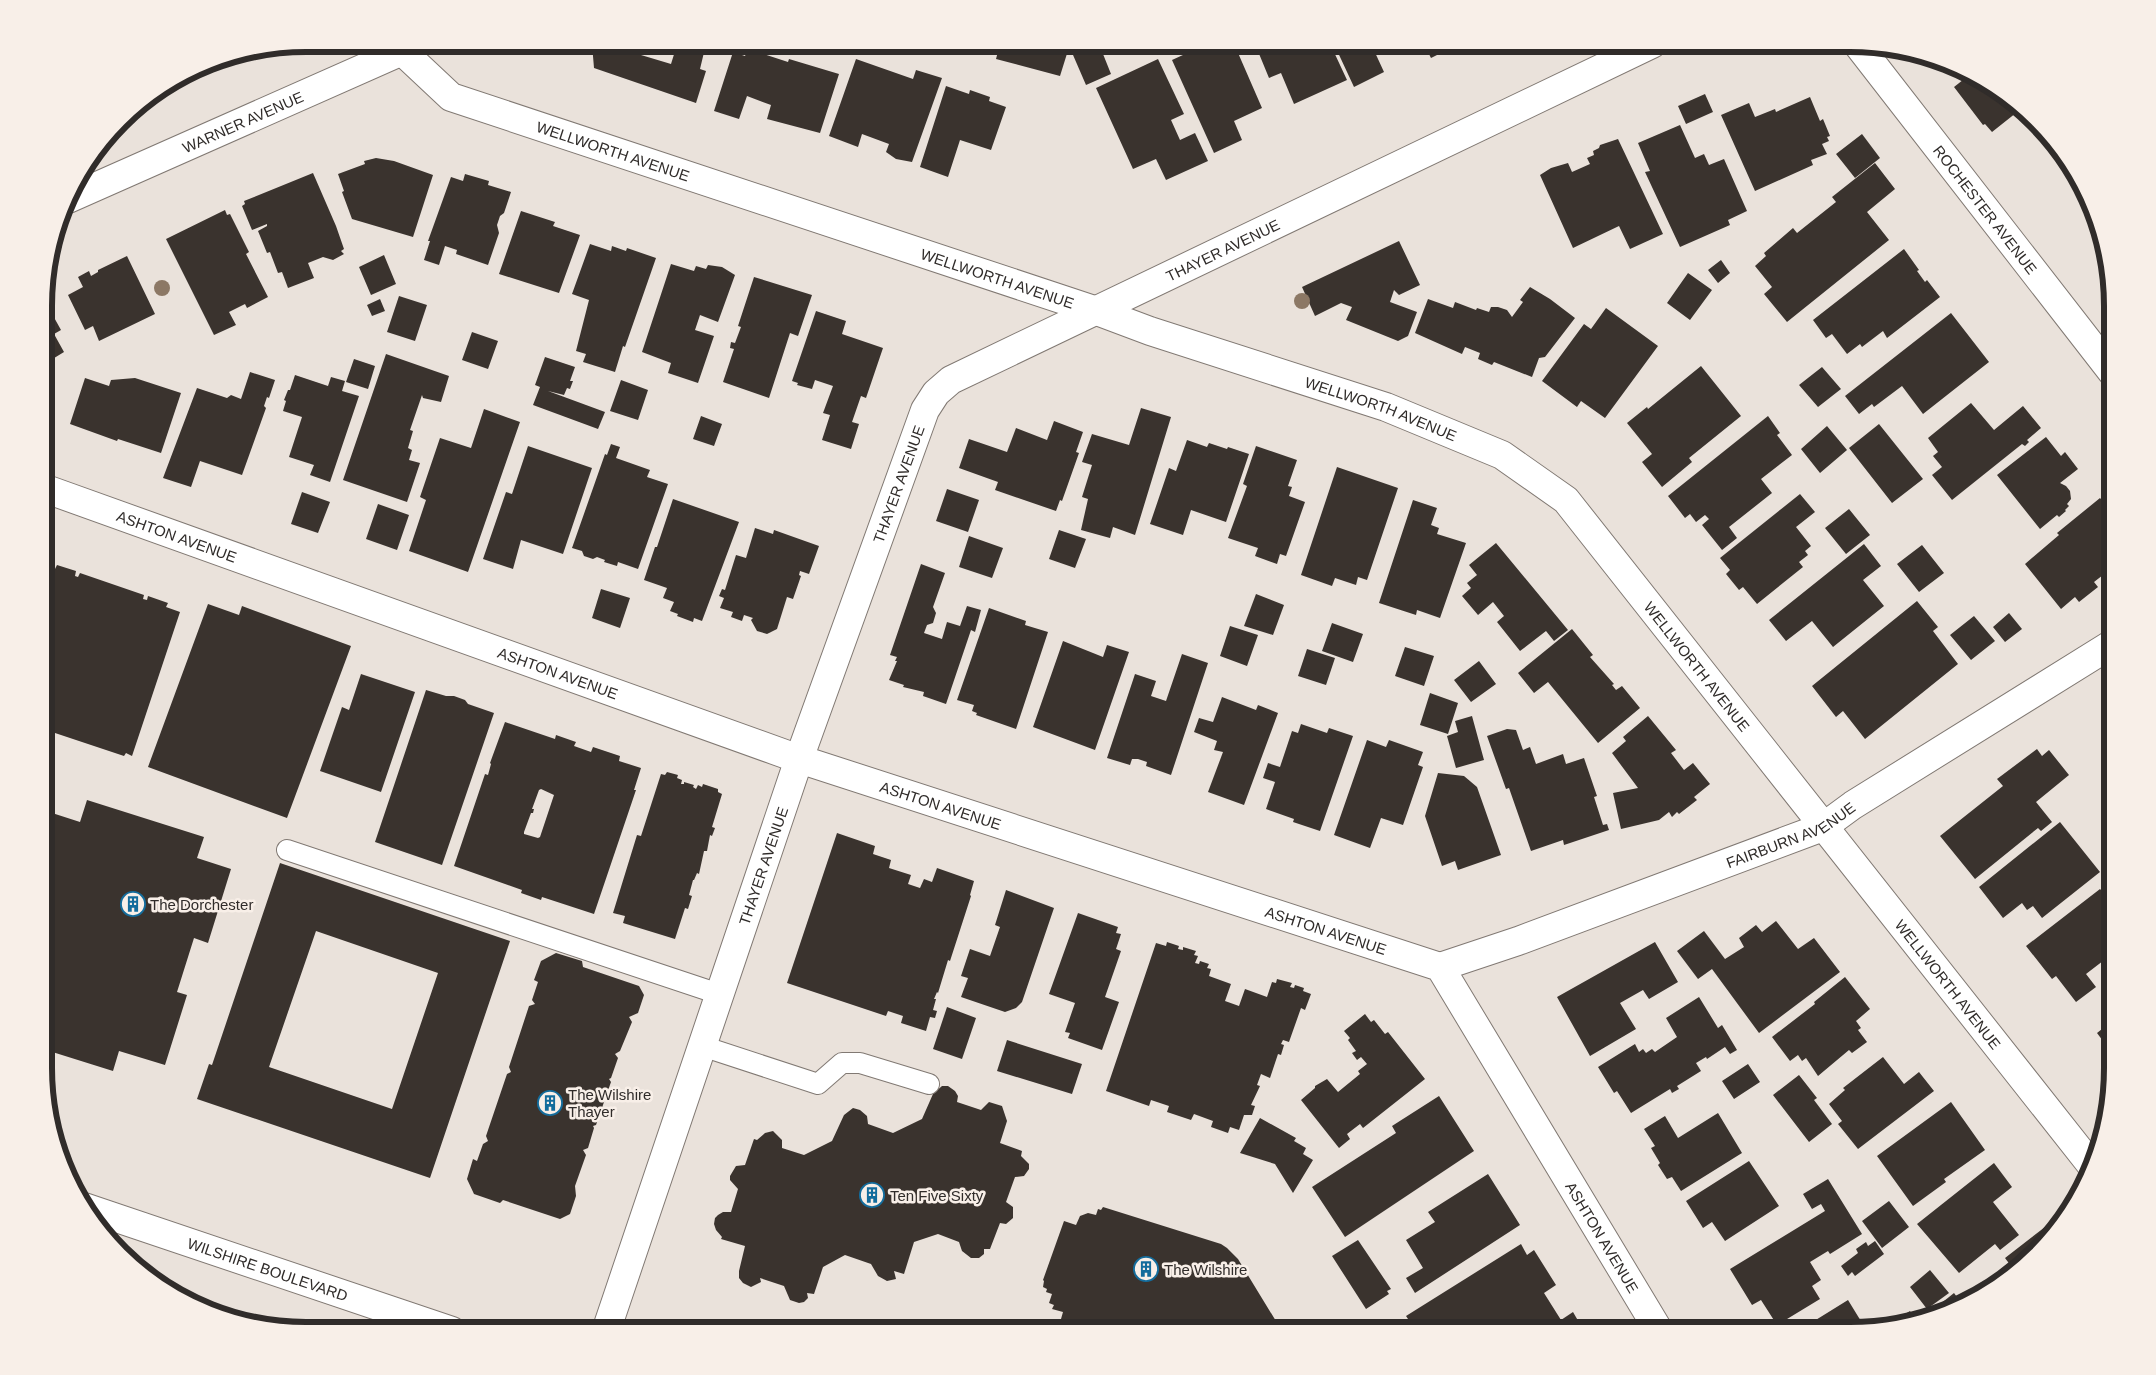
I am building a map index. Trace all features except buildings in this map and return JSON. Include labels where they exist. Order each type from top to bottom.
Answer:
[{"type":"street","name":"WARNER AVENUE","points":[[79,194],[393,52]]},
{"type":"street","name":"WELLWORTH AVENUE","points":[[411,52],[451,97],[1094,310],[1150,331],[1386,407],[1502,455],[1566,500],[2087,1159]]},
{"type":"street","name":"THAYER AVENUE","points":[[609,1322],[799,758],[925,410],[932,399],[951,380],[1635,52]]},
{"type":"street","name":"ROCHESTER AVENUE","points":[[1864,53],[2104,362]]},
{"type":"street","name":"ASHTON AVENUE","points":[[52,491],[799,758],[1440,967],[1653,1322]]},
{"type":"street","name":"FAIRBURN AVENUE","points":[[1440,967],[1518,941],[1823,827],[1862,800],[2104,649]]},
{"type":"street","name":"WILSHIRE BOULEVARD","points":[[96,1211],[425,1322]]},
{"type":"lane","points":[[287,850],[720,994]]},
{"type":"lane","points":[[702,1046],[818,1084],[842,1063],[860,1063],[929,1084]]},
{"type":"place","name":"The Dorchester","points":[[133,904]]},
{"type":"place","name":"The Wilshire Thayer","points":[[550,1103]]},
{"type":"place","name":"Ten Five Sixty","points":[[872,1195]]},
{"type":"place","name":"The Wilshire","points":[[1146,1269]]}]
